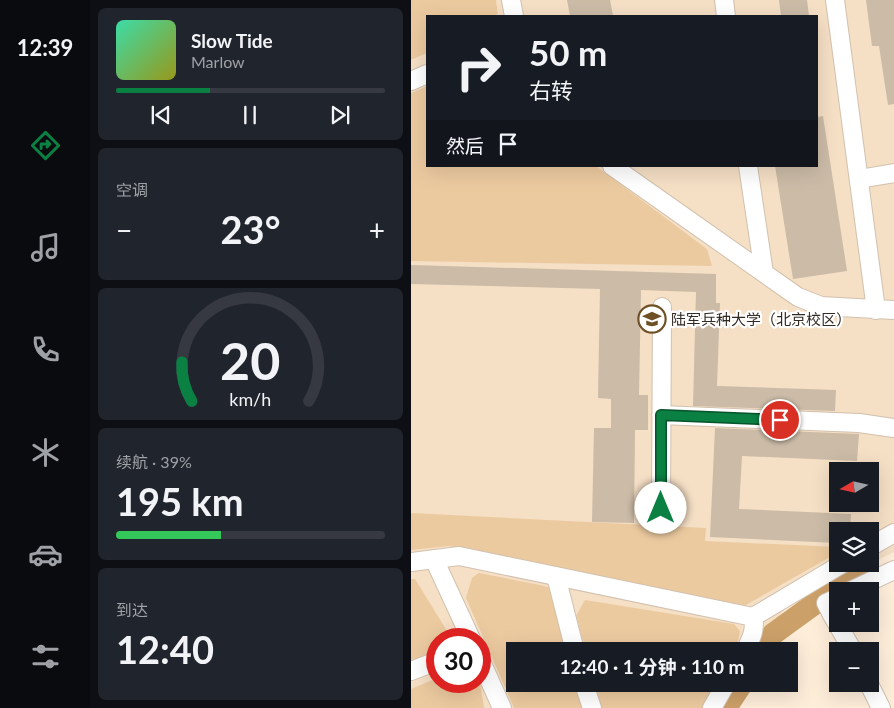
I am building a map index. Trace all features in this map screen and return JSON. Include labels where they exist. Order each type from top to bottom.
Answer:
[{"type":"street","points":[[724,0],[726,15]]},
{"type":"street","points":[[835,0],[876,310]]},
{"type":"street","points":[[411,81],[426,74]]},
{"type":"street","points":[[613,167],[798,298],[821,306],[894,310]]},
{"type":"street","points":[[748,167],[764,273]]},
{"type":"street","points":[[859,179],[894,173]]},
{"type":"street","points":[[661,508],[662,307]]},
{"type":"street","points":[[661,415],[859,423],[894,428]]},
{"type":"street","points":[[879,542],[894,533]]},
{"type":"street","points":[[411,562],[459,556],[753,617],[829,572]]},
{"type":"street","points":[[434,559],[466,628]]},
{"type":"street","points":[[869,582],[894,570]]},
{"type":"street","points":[[556,576],[573,642]]},
{"type":"street","points":[[751,642],[753,638],[753,617]]},
{"type":"street","points":[[411,671],[426,665]]},
{"type":"street","points":[[491,684],[502,708]]},
{"type":"street","points":[[587,692],[592,708]]},
{"type":"street","points":[[712,708],[721,692]]},
{"type":"street","points":[[873,692],[881,708]]},
{"type":"shaded area","points":[[411,0],[496,0],[498,14],[496,15],[426,15],[426,53],[411,60]]},
{"type":"shaded area","name":"陆军兵种大学（北京校区）","points":[[496,0],[894,0],[894,552],[879,560],[879,522],[829,522],[829,572],[854,572],[834,582],[829,582],[829,584],[788,605],[760,642],[506,642],[506,692],[730,692],[721,708],[411,708],[411,60],[426,53],[426,167],[818,167],[818,15],[496,15],[498,14]]},
{"type":"shaded area","points":[[426,86],[426,167],[597,167],[707,249],[712,266],[411,261],[411,93]]},
{"type":"shaded area","points":[[411,513],[706,528],[705,541],[829,547],[829,558],[739,609],[449,546],[411,550]]},
{"type":"shaded area","points":[[479,573],[551,588],[567,642],[506,642],[506,690],[491,655],[491,628],[479,628],[466,598],[472,578]]},
{"type":"shaded area","points":[[411,579],[415,579],[445,628],[426,628],[426,655],[411,661]]},
{"type":"shaded area","points":[[585,600],[734,624],[740,631],[738,642],[583,642],[576,616]]},
{"type":"shaded area","points":[[426,683],[426,693],[482,693],[484,708],[411,708],[411,689]]},
{"type":"shaded area","points":[[507,692],[582,692],[587,708],[514,708]]},
{"type":"shaded area","points":[[597,692],[713,692],[703,708],[602,708]]},
{"type":"building","points":[[567,0],[610,0],[613,15],[570,15]]},
{"type":"building","points":[[779,0],[807,0],[809,15],[781,15]]},
{"type":"building","points":[[866,0],[894,0],[894,104],[888,105],[879,46],[872,46]]},
{"type":"building","points":[[823,116],[847,271],[793,279],[775,167],[818,167],[818,117]]},
{"type":"building","points":[[411,265],[716,274],[716,303],[720,303],[717,386],[836,390],[835,411],[693,406],[696,292],[641,290],[639,395],[648,395],[648,430],[635,430],[634,523],[592,522],[594,428],[611,428],[611,399],[598,398],[600,289],[411,284]]},
{"type":"building","points":[[715,428],[859,434],[857,461],[742,456],[739,509],[851,514],[851,522],[829,522],[829,543],[710,537]]},
{"type":"waterway","points":[[768,642],[773,634],[828,594],[869,574]]},
{"type":"waterway","points":[[726,708],[737,692]]},
{"type":"place","name":"陆军兵种大学（北京校区）","points":[[652,319]]},
{"type":"route","points":[[661,508],[661,415],[780,420]]}]
